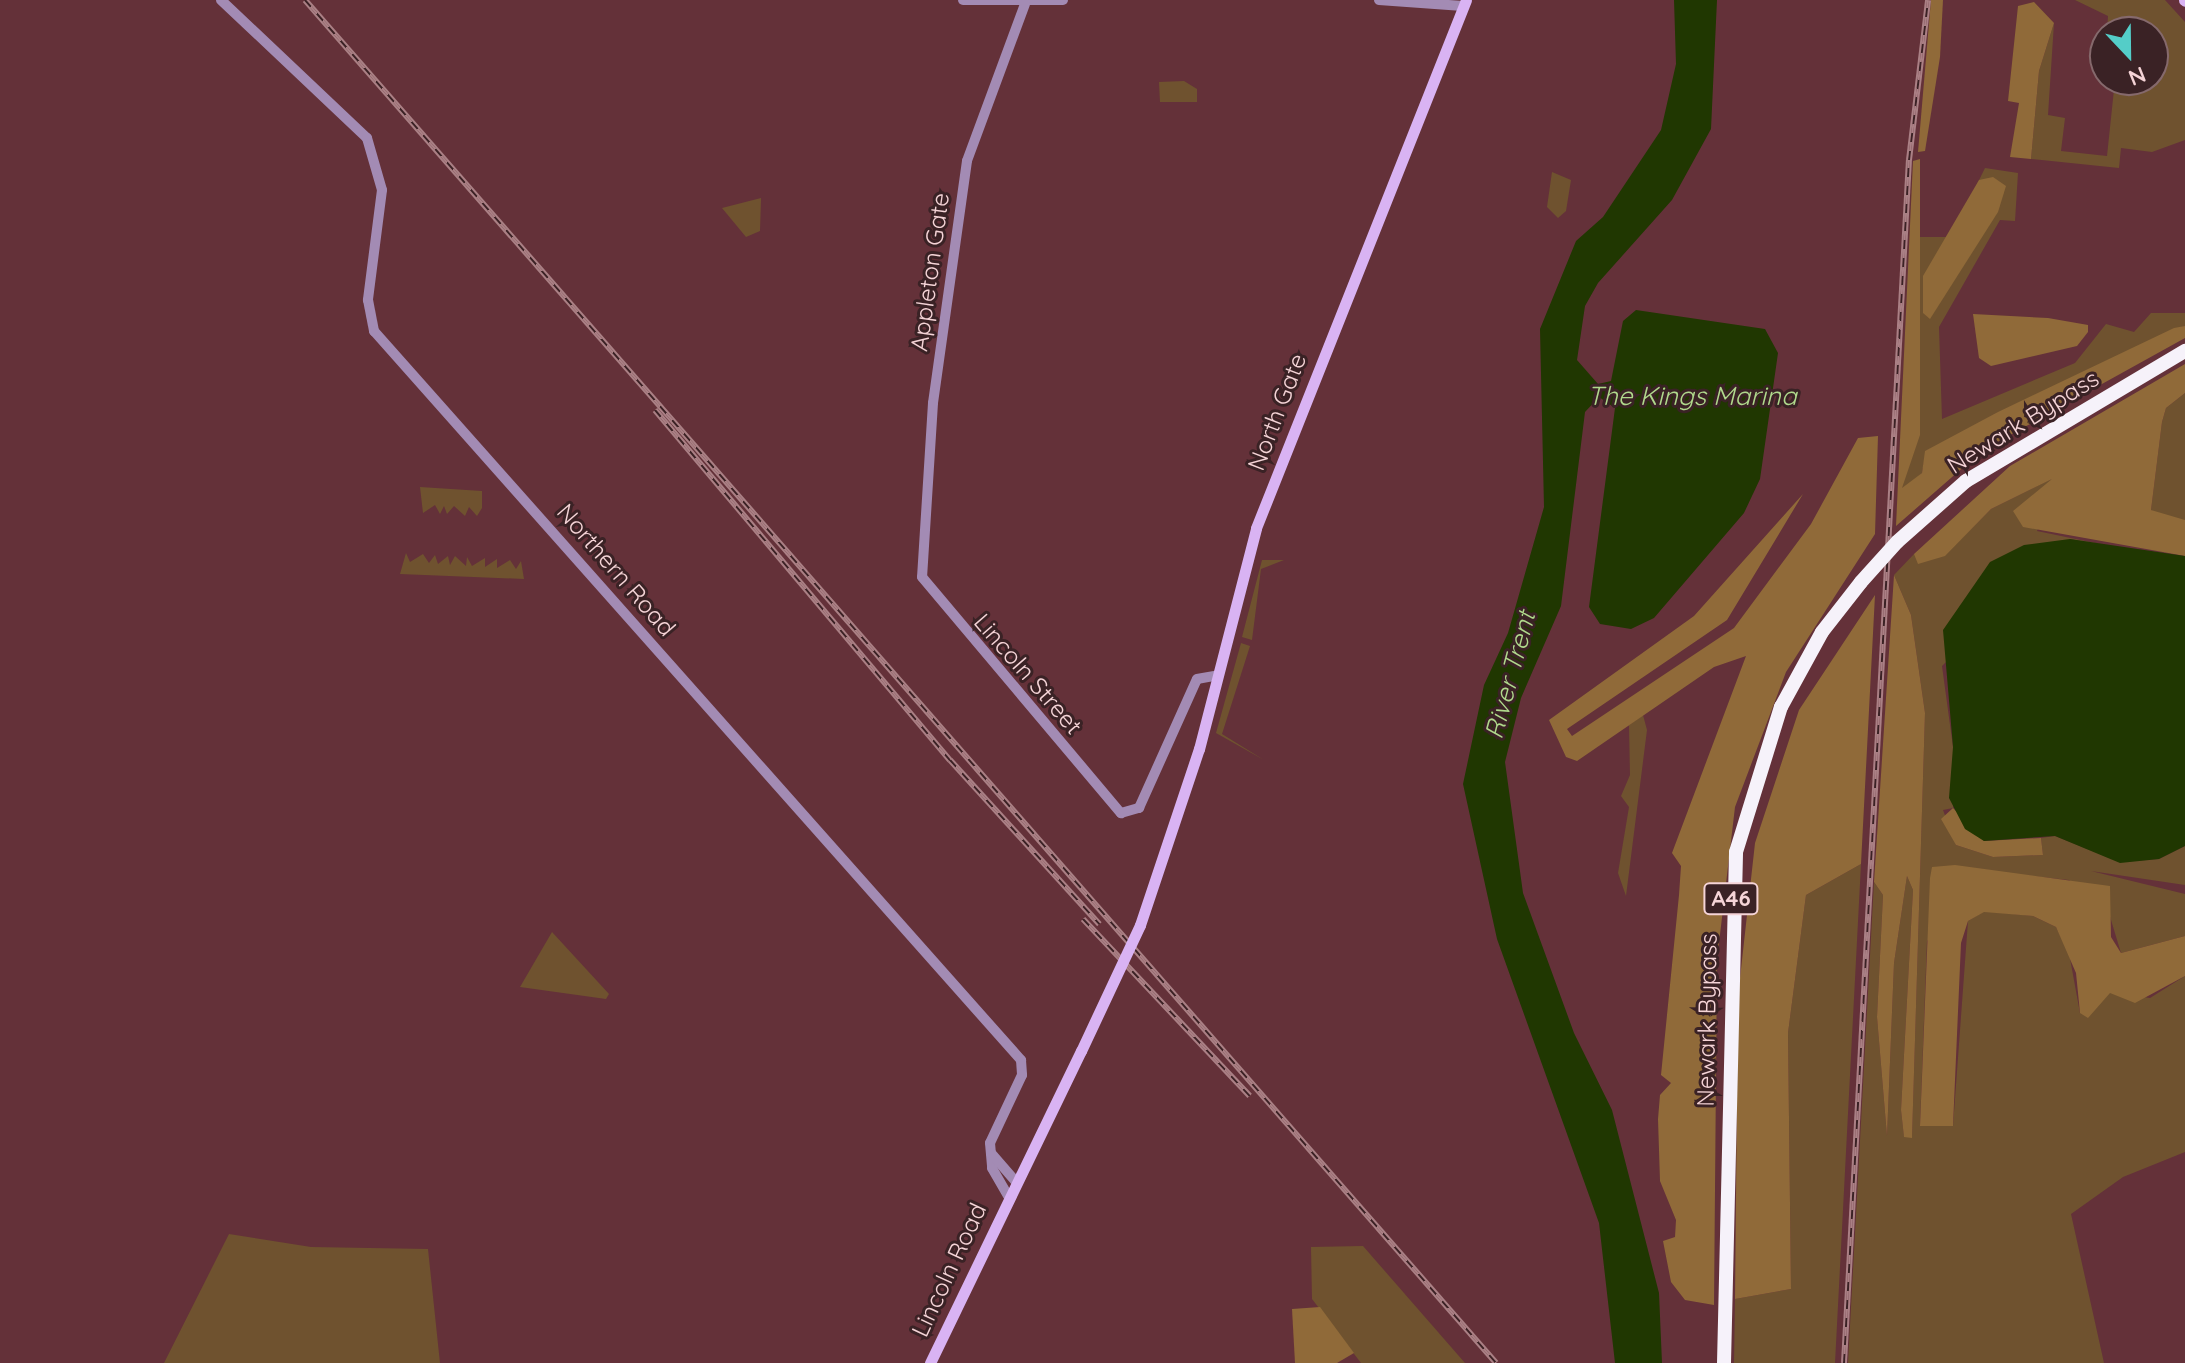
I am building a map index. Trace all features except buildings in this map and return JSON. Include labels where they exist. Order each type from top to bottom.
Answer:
[{"type":"highway","name":"Newark Bypass","points":[[1724,1363],[1728,964],[1739,838],[1781,707],[1822,632],[1861,582],[1897,542],[1966,481],[2185,351]]},
{"type":"main road","name":"North Gate","points":[[1140,925],[1219,675],[1256,528],[1464,3]]},
{"type":"main road","name":"Lincoln Road","points":[[930,1363],[1140,925]]},
{"type":"street","name":"Northern Road","points":[[221,0],[367,138],[382,190],[368,300],[374,331],[1021,1060],[991,1153]]},
{"type":"street","points":[[963,0],[1025,4],[1063,0]]},
{"type":"street","points":[[1379,0],[1464,3]]},
{"type":"street","name":"Appleton Gate","points":[[923,555],[933,403],[967,161],[1025,4]]},
{"type":"street","name":"Lincoln Street","points":[[923,555],[925,585],[1121,813],[1139,808],[1197,679],[1219,675]]},
{"type":"street","points":[[991,1153],[1016,1182]]},
{"type":"street","points":[[991,1153],[1008,1196]]},
{"type":"shaded area","points":[[1931,0],[1943,0],[1940,57],[1925,151],[1918,152]]},
{"type":"shaded area","points":[[2075,0],[2165,0],[2185,22],[2185,140],[2152,152],[2121,148],[2119,168],[2031,159],[2039,71],[2054,23],[2048,115],[2065,118],[2061,151],[2107,156],[2113,96],[2169,96],[2169,16],[2108,16]]},
{"type":"shaded area","points":[[2034,2],[2054,23],[2039,71],[2031,159],[2010,157],[2019,103],[2008,101],[2018,6]]},
{"type":"shaded area","points":[[1184,81],[1197,89],[1197,102],[1160,102],[1159,82]]},
{"type":"shaded area","points":[[1920,159],[1920,435],[1902,488],[1922,473],[1925,451],[1998,412],[2174,328],[2185,326],[2185,338],[1983,450],[1896,526],[1913,161]]},
{"type":"shaded area","points":[[1985,168],[2018,173],[2015,221],[2000,220],[1939,327],[1942,419],[2075,363],[2106,324],[2134,332],[2151,313],[2185,313],[2185,326],[1926,451],[1922,473],[1899,498],[1919,351],[1917,237],[1951,237]]},
{"type":"shaded area","points":[[1552,172],[1571,180],[1566,211],[1558,218],[1547,207]]},
{"type":"shaded area","points":[[1993,177],[2006,186],[1998,212],[1930,319],[1923,313],[1923,276],[1979,180]]},
{"type":"shaded area","points":[[761,198],[760,231],[746,237],[722,208]]},
{"type":"shaded area","points":[[1973,314],[2048,318],[2088,325],[2088,332],[2077,346],[1991,366],[1979,358]]},
{"type":"shaded area","points":[[2185,364],[2185,393],[2166,408],[2162,422],[2151,510],[2185,520],[2185,556],[2023,527],[2013,511],[2052,479],[1991,509],[1945,556],[1918,564],[1914,554],[2010,466]]},
{"type":"shaded area","points":[[2185,393],[2185,520],[2164,519],[2151,510],[2162,422],[2166,408]]},
{"type":"shaded area","points":[[1878,436],[1875,534],[1786,672],[1735,807],[1717,960],[1714,1305],[1685,1300],[1671,1282],[1663,1241],[1675,1237],[1676,1220],[1660,1181],[1658,1119],[1660,1095],[1671,1083],[1661,1075],[1681,866],[1672,853],[1746,656],[1714,667],[1577,761],[1566,757],[1549,720],[1694,616],[1803,494],[1727,620],[1567,729],[1572,736],[1734,628],[1811,524],[1858,438]]},
{"type":"shaded area","points":[[2059,475],[2037,531],[2119,548],[2070,539],[1942,666],[1953,747],[1953,808],[1943,810],[1956,845],[1993,857],[2043,855],[2041,838],[2055,836],[2120,862],[2159,859],[2185,846],[2185,885],[2091,871],[2185,894],[2185,936],[2121,953],[2108,910],[2069,880],[1996,872],[1927,941],[1920,1125],[1953,1126],[1968,921],[1984,911],[2033,916],[2056,927],[2069,953],[2080,1013],[2110,992],[2150,998],[2185,976],[2185,1152],[2123,1177],[2071,1214],[2104,1363],[1848,1363],[1874,882],[1883,895],[1877,1017],[1887,1136],[1894,963],[1907,876],[1913,890],[1901,1110],[1904,1136],[1912,1137],[1925,713],[1911,615],[1894,575],[1914,554],[1944,556],[1991,509]]},
{"type":"shaded area","points":[[420,487],[482,491],[482,508],[477,516],[469,507],[465,516],[454,506],[447,514],[444,506],[440,514],[435,505],[423,513]]},
{"type":"shaded area","points":[[406,553],[410,562],[423,554],[429,563],[435,555],[438,564],[448,556],[450,565],[455,556],[466,566],[467,557],[472,566],[485,558],[485,567],[497,559],[497,568],[510,560],[516,569],[521,561],[524,579],[400,574]]},
{"type":"shaded area","points":[[1262,560],[1284,560],[1261,569],[1252,640],[1242,637]]},
{"type":"shaded area","points":[[1894,575],[1911,615],[1925,713],[1912,1138],[1904,1137],[1901,1110],[1913,890],[1907,876],[1894,963],[1887,1136],[1877,1017],[1883,895],[1874,882]]},
{"type":"shaded area","points":[[1875,595],[1861,864],[1806,895],[1788,1033],[1791,1289],[1735,1299],[1738,996],[1755,843],[1799,710]]},
{"type":"shaded area","points":[[1241,643],[1250,646],[1222,734],[1264,760],[1216,733]]},
{"type":"shaded area","points":[[1643,715],[1647,730],[1626,896],[1618,873],[1629,807],[1621,796],[1630,775],[1629,725]]},
{"type":"shaded area","points":[[1953,808],[1984,841],[2041,838],[2043,855],[1993,857],[1956,845],[1941,819]]},
{"type":"shaded area","points":[[1861,864],[1835,1363],[1734,1363],[1735,1299],[1791,1289],[1788,1033],[1806,895]]},
{"type":"shaded area","points":[[1955,865],[2110,886],[2111,937],[2121,953],[2185,936],[2185,976],[2135,1003],[2110,993],[2088,1018],[2080,1013],[2076,973],[2056,927],[2033,916],[1984,912],[1968,921],[1961,943],[1953,1126],[1920,1126],[1930,878],[1932,867]]},
{"type":"shaded area","points":[[552,932],[609,994],[606,999],[520,987]]},
{"type":"shaded area","points":[[229,1234],[311,1247],[428,1249],[440,1363],[164,1363]]},
{"type":"shaded area","points":[[1363,1246],[1465,1363],[1361,1363],[1312,1299],[1311,1247]]},
{"type":"shaded area","points":[[1320,1307],[1354,1353],[1337,1363],[1295,1363],[1292,1309]]},
{"type":"water","points":[[1674,0],[1717,0],[1711,129],[1672,200],[1598,283],[1585,306],[1577,360],[1598,384],[1611,381],[1623,321],[1636,310],[1765,329],[1778,353],[1760,479],[1744,513],[1654,618],[1631,629],[1600,624],[1589,607],[1615,408],[1599,397],[1585,412],[1561,606],[1521,698],[1505,762],[1523,893],[1574,1033],[1612,1110],[1659,1293],[1662,1363],[1615,1363],[1599,1223],[1497,939],[1463,784],[1484,685],[1508,633],[1544,507],[1540,329],[1576,241],[1603,217],[1661,130],[1676,64]]},
{"type":"water","points":[[2070,539],[2185,556],[2185,846],[2159,859],[2120,863],[2055,836],[1984,841],[1965,829],[1949,798],[1953,747],[1943,630],[1990,562],[2024,545]]},
{"type":"railway","points":[[305,0],[1496,1363]]},
{"type":"railway","points":[[1844,1363],[1909,160],[1928,0]]},
{"type":"railway","points":[[655,410],[950,760],[1099,924]]},
{"type":"railway","points":[[1083,919],[1250,1096]]},
{"type":"water label","name":"The Kings Marina","points":[[1692,396]]},
{"type":"water label","name":"River Trent","points":[[1510,675]]}]
